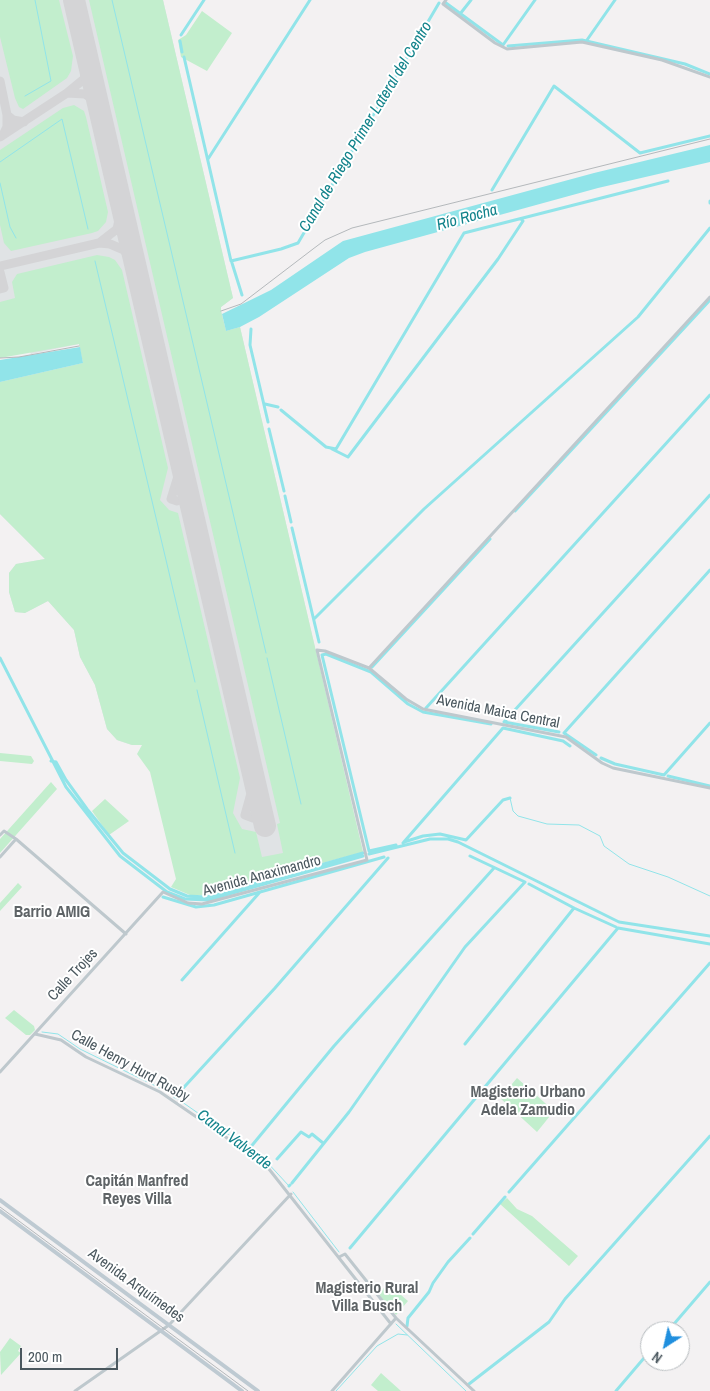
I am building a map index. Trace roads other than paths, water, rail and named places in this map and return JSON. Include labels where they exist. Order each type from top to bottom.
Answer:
[{"type":"main road","name":"Avenida Arquímedes","points":[[0,1200],[258,1391]]},
{"type":"main road","name":"Avenida Arquímedes","points":[[0,1212],[242,1391]]},
{"type":"street","points":[[446,0],[443,4],[503,48],[582,42],[662,60],[710,76]]},
{"type":"street","points":[[369,668],[710,297]]},
{"type":"street","name":"Avenida Maica Central","points":[[366,859],[317,650],[325,651],[369,668],[406,699],[423,709],[566,737],[602,763],[614,768],[710,788]]},
{"type":"street","points":[[0,835],[4,831],[16,839],[126,934]]},
{"type":"street","points":[[0,857],[16,839]]},
{"type":"street","name":"Avenida Anaximandro","points":[[163,892],[188,903],[202,904],[366,859]]},
{"type":"street","name":"Calle Trojes","points":[[0,1072],[163,892]]},
{"type":"street","name":"Calle Henry Hurd Rusby","points":[[35,1034],[61,1040],[86,1057],[160,1092],[265,1164],[291,1194],[391,1324]]},
{"type":"street","points":[[75,1391],[162,1332],[291,1194]]},
{"type":"street","points":[[339,1257],[345,1254],[396,1318],[474,1391]]},
{"type":"street","points":[[332,1391],[396,1318]]},
{"type":"water","points":[[710,145],[710,162],[598,188],[349,258],[259,317],[240,327],[226,331],[222,314],[271,290],[343,241],[594,173]]},
{"type":"water","points":[[80,347],[83,363],[0,382],[0,360]]},
{"type":"waterway","points":[[25,96],[51,81],[35,0]]},
{"type":"waterway","name":"Río Rocha","points":[[112,0],[266,653]]},
{"type":"waterway","points":[[181,35],[204,0]]},
{"type":"waterway","points":[[208,159],[310,0]]},
{"type":"waterway","points":[[460,14],[471,0]]},
{"type":"waterway","name":"Canal de Riego Primer Lateral del Centro","points":[[446,3],[503,45],[535,0]]},
{"type":"waterway","points":[[587,40],[615,0]]},
{"type":"waterway","name":"Canal de Riego Primer Lateral del Centro","points":[[184,57],[231,261],[298,243],[439,3]]},
{"type":"waterway","name":"Canal de Riego Primer Lateral del Centro","points":[[508,46],[582,40],[685,64],[710,74]]},
{"type":"waterway","points":[[180,41],[182,52]]},
{"type":"waterway","points":[[492,190],[554,86],[640,153],[710,136]]},
{"type":"waterway","points":[[0,162],[62,119],[88,229]]},
{"type":"waterway","points":[[281,410],[326,447],[336,449],[464,233],[668,181]]},
{"type":"waterway","points":[[0,183],[10,227],[16,238]]},
{"type":"waterway","points":[[332,449],[348,457],[498,259],[523,221],[521,219]]},
{"type":"waterway","points":[[314,619],[424,509],[638,317],[710,228]]},
{"type":"waterway","points":[[95,261],[195,682]]},
{"type":"waterway","name":"Canal de Riego Primer Lateral del Centro","points":[[232,263],[242,295]]},
{"type":"waterway","points":[[515,511],[710,300]]},
{"type":"waterway","name":"Canal de Riego Primer Lateral del Centro","points":[[251,329],[250,345],[268,422]]},
{"type":"waterway","points":[[426,708],[710,395]]},
{"type":"waterway","points":[[265,404],[278,407]]},
{"type":"waterway","name":"Canal de Riego Primer Lateral del Centro","points":[[269,429],[284,491]]},
{"type":"waterway","points":[[559,732],[504,722],[710,495]]},
{"type":"waterway","name":"Canal de Riego Primer Lateral del Centro","points":[[285,496],[291,522]]},
{"type":"waterway","name":"Canal de Riego Primer Lateral del Centro","points":[[292,528],[319,642]]},
{"type":"waterway","points":[[372,667],[490,539]]},
{"type":"waterway","points":[[564,733],[710,570]]},
{"type":"waterway","name":"Canal de Riego Primer Lateral del Centro","points":[[396,845],[369,851],[322,655],[326,654],[371,672],[408,704],[423,712],[491,724]]},
{"type":"waterway","points":[[0,658],[66,787],[120,856],[167,892],[185,899],[208,900],[363,856]]},
{"type":"waterway","points":[[267,658],[301,804]]},
{"type":"waterway","points":[[197,690],[235,853]]},
{"type":"waterway","points":[[664,775],[710,723]]},
{"type":"waterway","points":[[403,843],[503,728],[563,741],[570,746]]},
{"type":"waterway","points":[[564,733],[596,755]]},
{"type":"waterway","points":[[601,758],[615,764],[664,775]]},
{"type":"waterway","name":"Canal de Riego Primer Lateral del Centro","points":[[51,761],[56,762],[66,780],[87,809],[123,853],[170,889],[187,896],[207,897],[363,853]]},
{"type":"waterway","points":[[668,776],[710,786]]},
{"type":"waterway","points":[[510,798],[513,811],[518,816],[547,824],[579,825],[600,836],[604,846],[629,864],[668,877],[710,896]]},
{"type":"waterway","points":[[404,842],[423,836],[440,834],[466,840],[503,800],[510,798]]},
{"type":"waterway","points":[[369,854],[430,839],[448,839],[458,842],[619,922],[710,936]]},
{"type":"waterway","points":[[470,856],[525,882]]},
{"type":"waterway","points":[[163,897],[196,907],[214,905],[384,857]]},
{"type":"waterway","points":[[175,1097],[275,988],[388,858]]},
{"type":"waterway","points":[[249,1149],[334,1046],[494,868]]},
{"type":"waterway","points":[[292,1183],[349,1112],[465,947],[525,882]]},
{"type":"waterway","points":[[529,884],[574,908],[616,927]]},
{"type":"waterway","points":[[182,980],[260,892]]},
{"type":"waterway","points":[[465,1044],[574,908]]},
{"type":"waterway","points":[[350,1248],[618,928],[710,944]]},
{"type":"waterway","points":[[509,1192],[710,963]]},
{"type":"waterway","name":"Canal Valverde","points":[[42,1032],[58,1034],[80,1049],[170,1093]]},
{"type":"waterway","name":"Canal Valverde","points":[[175,1097],[265,1160],[289,1186]]},
{"type":"waterway","points":[[277,1159],[301,1132],[309,1137],[312,1134],[323,1143]]},
{"type":"waterway","points":[[469,1384],[549,1322],[565,1299],[710,1136]]},
{"type":"waterway","name":"Canal Valverde","points":[[293,1192],[339,1252]]},
{"type":"waterway","points":[[473,1234],[505,1197]]},
{"type":"waterway","points":[[407,1326],[408,1318],[429,1292],[448,1262],[470,1238]]},
{"type":"waterway","points":[[677,1321],[710,1282]]},
{"type":"waterway","name":"Canal Valverde","points":[[396,1324],[466,1391]]},
{"type":"waterway","points":[[336,1391],[377,1346],[398,1334],[407,1335]]},
{"type":"waterway","points":[[616,1391],[640,1363]]},
{"type":"tram line","points":[[221,311],[241,304],[325,240],[352,228],[710,139]]},
{"type":"tram line","points":[[0,358],[19,357],[79,346]]},
{"type":"tram line","points":[[0,1207],[248,1391]]},
{"type":"district","name":"Barrio AMIG","points":[[52,913]]},
{"type":"district","name":"Magisterio Urbano Adela Zamudio","points":[[528,1102]]},
{"type":"district","name":"Capitán Manfred Reyes Villa","points":[[137,1191]]},
{"type":"district","name":"Magisterio Rural Villa Busch","points":[[367,1298]]}]
